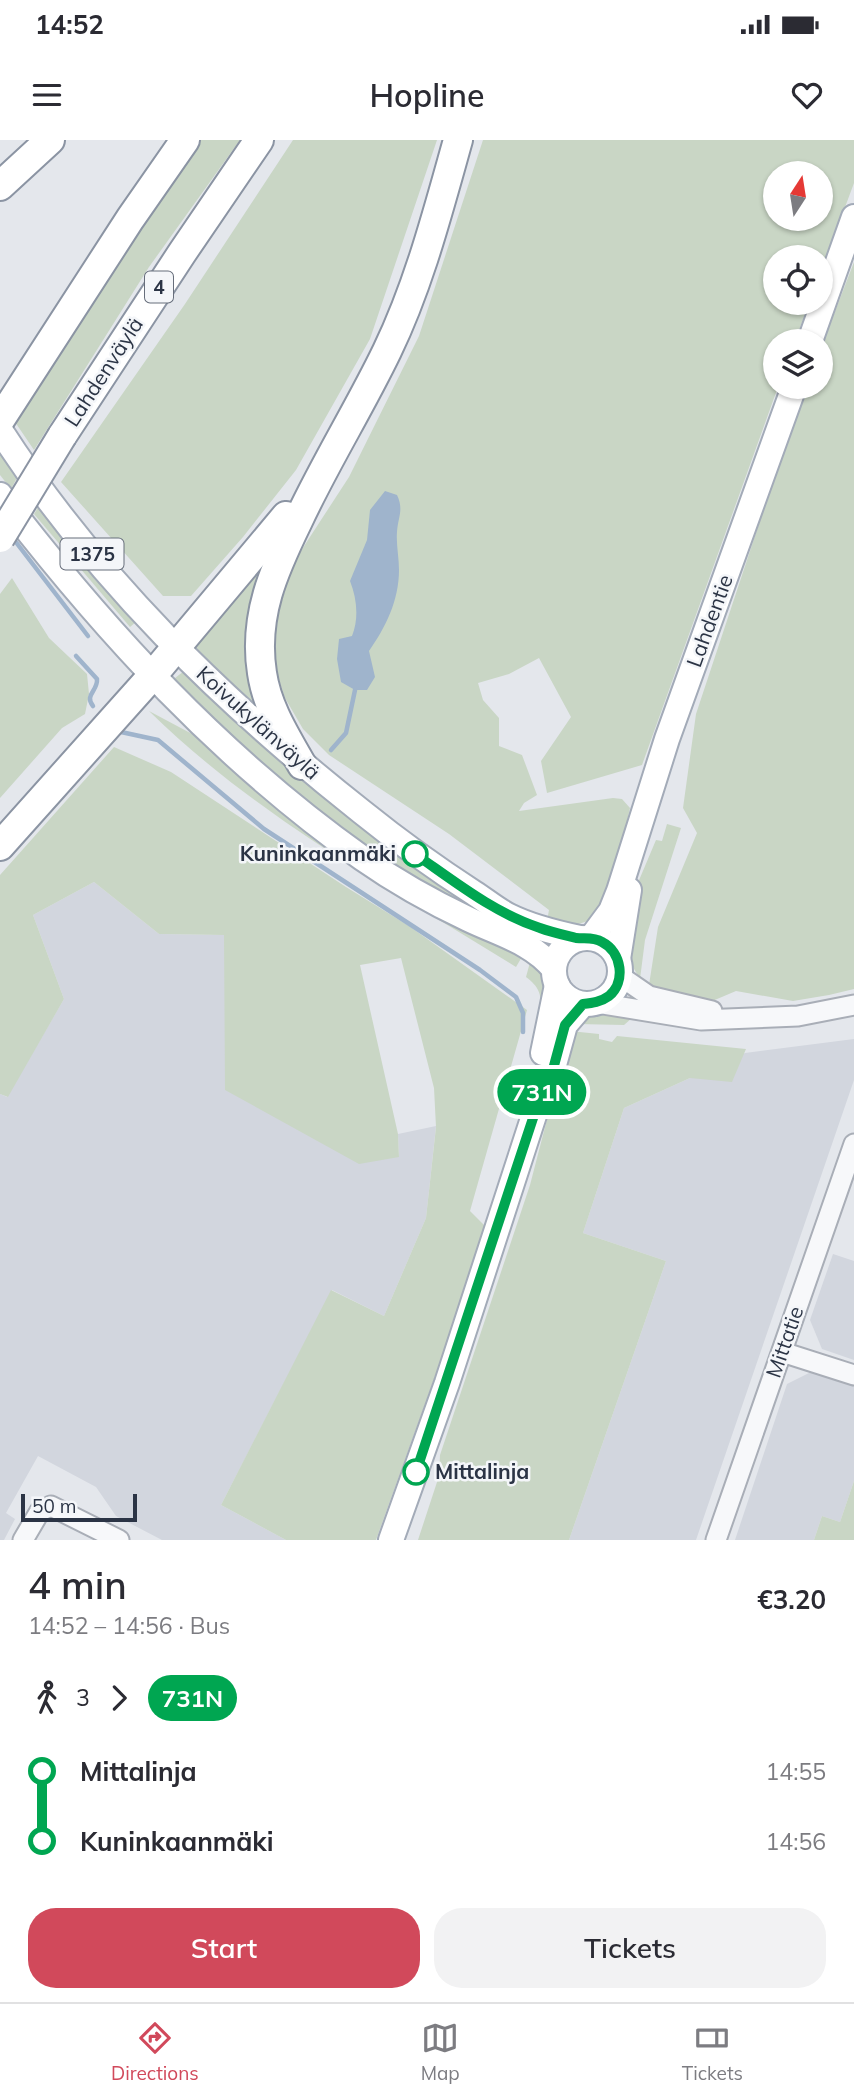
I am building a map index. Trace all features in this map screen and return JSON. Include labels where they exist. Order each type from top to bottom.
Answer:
[{"type":"highway","points":[[0,186],[50,140]]},
{"type":"highway","points":[[0,420],[130,219],[185,140]]},
{"type":"highway","name":"Lahdenväylä","points":[[0,538],[62,436],[181,253],[259,140]]},
{"type":"highway","points":[[0,846],[152,676],[268,540],[323,466],[357,410],[388,349],[418,270],[458,140]]},
{"type":"highway","points":[[302,765],[271,707],[262,674],[260,631],[271,578],[323,466]]},
{"type":"main road","points":[[814,329],[854,217]]},
{"type":"main road","name":"Lahdentie","points":[[585,938],[611,911],[632,857],[667,739],[790,399]]},
{"type":"main road","name":"Koivukylänväylä","points":[[0,430],[93,556],[175,647],[302,765],[408,849],[509,915],[540,928],[585,938]]},
{"type":"main road","name":"Koivukylänväylä","points":[[0,495],[53,565],[152,676],[190,715],[274,790],[364,860],[466,918],[531,947],[543,956],[556,977]]},
{"type":"main road","name":"Lahdentie","points":[[619,967],[632,857]]},
{"type":"main road","points":[[391,1540],[447,1383],[539,1100],[552,1073],[565,1025],[590,1003],[609,996],[617,986],[619,967],[612,949],[602,941],[585,938],[568,944],[560,952],[539,1069],[539,1100]]},
{"type":"main road","points":[[556,977],[563,994],[573,1001],[590,1003]]},
{"type":"street","points":[[619,967],[649,996],[705,1009],[729,1018]]},
{"type":"street","points":[[590,1003],[701,1020],[798,1016],[854,1005]]},
{"type":"street","name":"Mittatie","points":[[716,1540],[854,1144]]},
{"type":"street","points":[[782,1352],[854,1375]]},
{"type":"street","points":[[23,1540],[40,1511],[51,1506],[119,1540]]},
{"type":"shaded area","points":[[94,882],[159,934],[224,935],[399,1157],[398,1134],[436,1126],[426,1218],[384,1316],[332,1290],[221,1505],[286,1540],[162,1540],[116,1516],[96,1487],[38,1456],[6,1513],[15,1519],[4,1540],[0,1540],[0,1094],[7,1097],[64,999],[33,915]]},
{"type":"shaded area","points":[[854,1039],[854,1080],[696,1540],[569,1540],[666,1261],[583,1233],[624,1108],[745,1053]]},
{"type":"shaded area","points":[[833,1254],[854,1261],[854,1360],[822,1349],[810,1320]]},
{"type":"shaded area","points":[[813,1371],[854,1385],[854,1481],[840,1522],[822,1516],[814,1540],[735,1540],[787,1384]]},
{"type":"green space","points":[[197,140],[240,140],[149,267],[34,450],[15,422]]},
{"type":"green space","points":[[293,140],[437,140],[370,339],[296,470],[243,537],[191,596],[163,596],[61,482],[185,304]]},
{"type":"green space","points":[[483,140],[854,140],[854,183],[831,245],[763,245],[763,315],[805,315],[799,329],[763,329],[763,399],[774,399],[642,765],[547,793],[541,761],[571,717],[539,658],[509,674],[478,683],[483,700],[499,718],[499,746],[522,755],[537,795],[524,803],[519,811],[613,798],[622,799],[630,808],[609,900],[600,914],[588,921],[575,925],[547,921],[549,910],[449,834],[329,755],[303,729],[285,698],[276,671],[275,624],[293,563],[349,477],[419,336]]},
{"type":"green space","points":[[854,262],[854,989],[793,1001],[736,991],[710,1002],[660,992],[649,985],[658,927],[697,833],[683,808],[696,714],[800,399],[833,399],[833,329],[828,329]]},
{"type":"green space","points":[[0,453],[18,476],[11,489],[0,475]]},
{"type":"green space","points":[[39,506],[137,621],[130,627],[34,514]]},
{"type":"green space","points":[[274,546],[262,714],[188,643]]},
{"type":"green space","points":[[12,578],[49,638],[87,674],[89,694],[85,714],[62,728],[0,798],[0,594]]},
{"type":"green space","points":[[184,671],[313,788],[391,848],[509,931],[382,859],[300,799],[170,682]]},
{"type":"green space","points":[[149,711],[194,735],[293,820],[526,950],[516,967],[279,818],[190,749]]},
{"type":"green space","points":[[114,747],[171,772],[409,926],[527,1010],[470,1211],[488,1229],[376,1540],[286,1540],[221,1505],[331,1290],[384,1316],[426,1218],[436,1127],[434,1088],[401,958],[360,965],[398,1134],[399,1157],[359,1164],[225,1090],[224,935],[159,934],[94,882],[33,915],[64,999],[8,1097],[0,1094],[0,875]]},
{"type":"green space","points":[[667,824],[681,828],[645,940],[640,979],[630,962],[637,885],[656,840],[662,841]]},
{"type":"green space","points":[[532,955],[544,980],[545,992],[541,1008],[538,991],[526,977]]},
{"type":"green space","points":[[603,1011],[632,1018],[624,1025],[577,1024],[582,1016]]},
{"type":"green space","points":[[570,1031],[599,1034],[599,1039],[612,1042],[617,1036],[746,1049],[732,1082],[690,1078],[624,1108],[583,1233],[666,1261],[569,1540],[418,1540],[439,1476],[440,1455],[530,1185]]},
{"type":"green space","points":[[854,1481],[854,1540],[814,1540],[822,1516],[840,1522]]},
{"type":"water","points":[[385,491],[397,495],[400,505],[397,592],[381,632],[369,651],[375,677],[367,690],[355,690],[341,682],[337,659],[339,639],[352,636],[356,609],[350,581],[367,540],[370,510]]},
{"type":"waterway","points":[[12,537],[88,636]]},
{"type":"waterway","points":[[76,656],[97,679],[90,699],[93,706]]},
{"type":"waterway","points":[[331,750],[346,733],[355,690]]},
{"type":"waterway","points":[[121,732],[158,740],[264,829],[480,970],[516,997],[523,1013],[523,1032]]},
{"type":"bus line","name":"731N","points":[[415,854],[509,915],[540,928],[580,939],[602,941],[612,949],[620,967],[617,986],[609,996],[597,1003],[583,1004],[565,1025],[552,1073],[539,1100],[416,1472]]},
{"type":"place","name":"Kuninkaanmäki","points":[[415,854]]},
{"type":"place","name":"Mittalinja","points":[[416,1472]]}]
